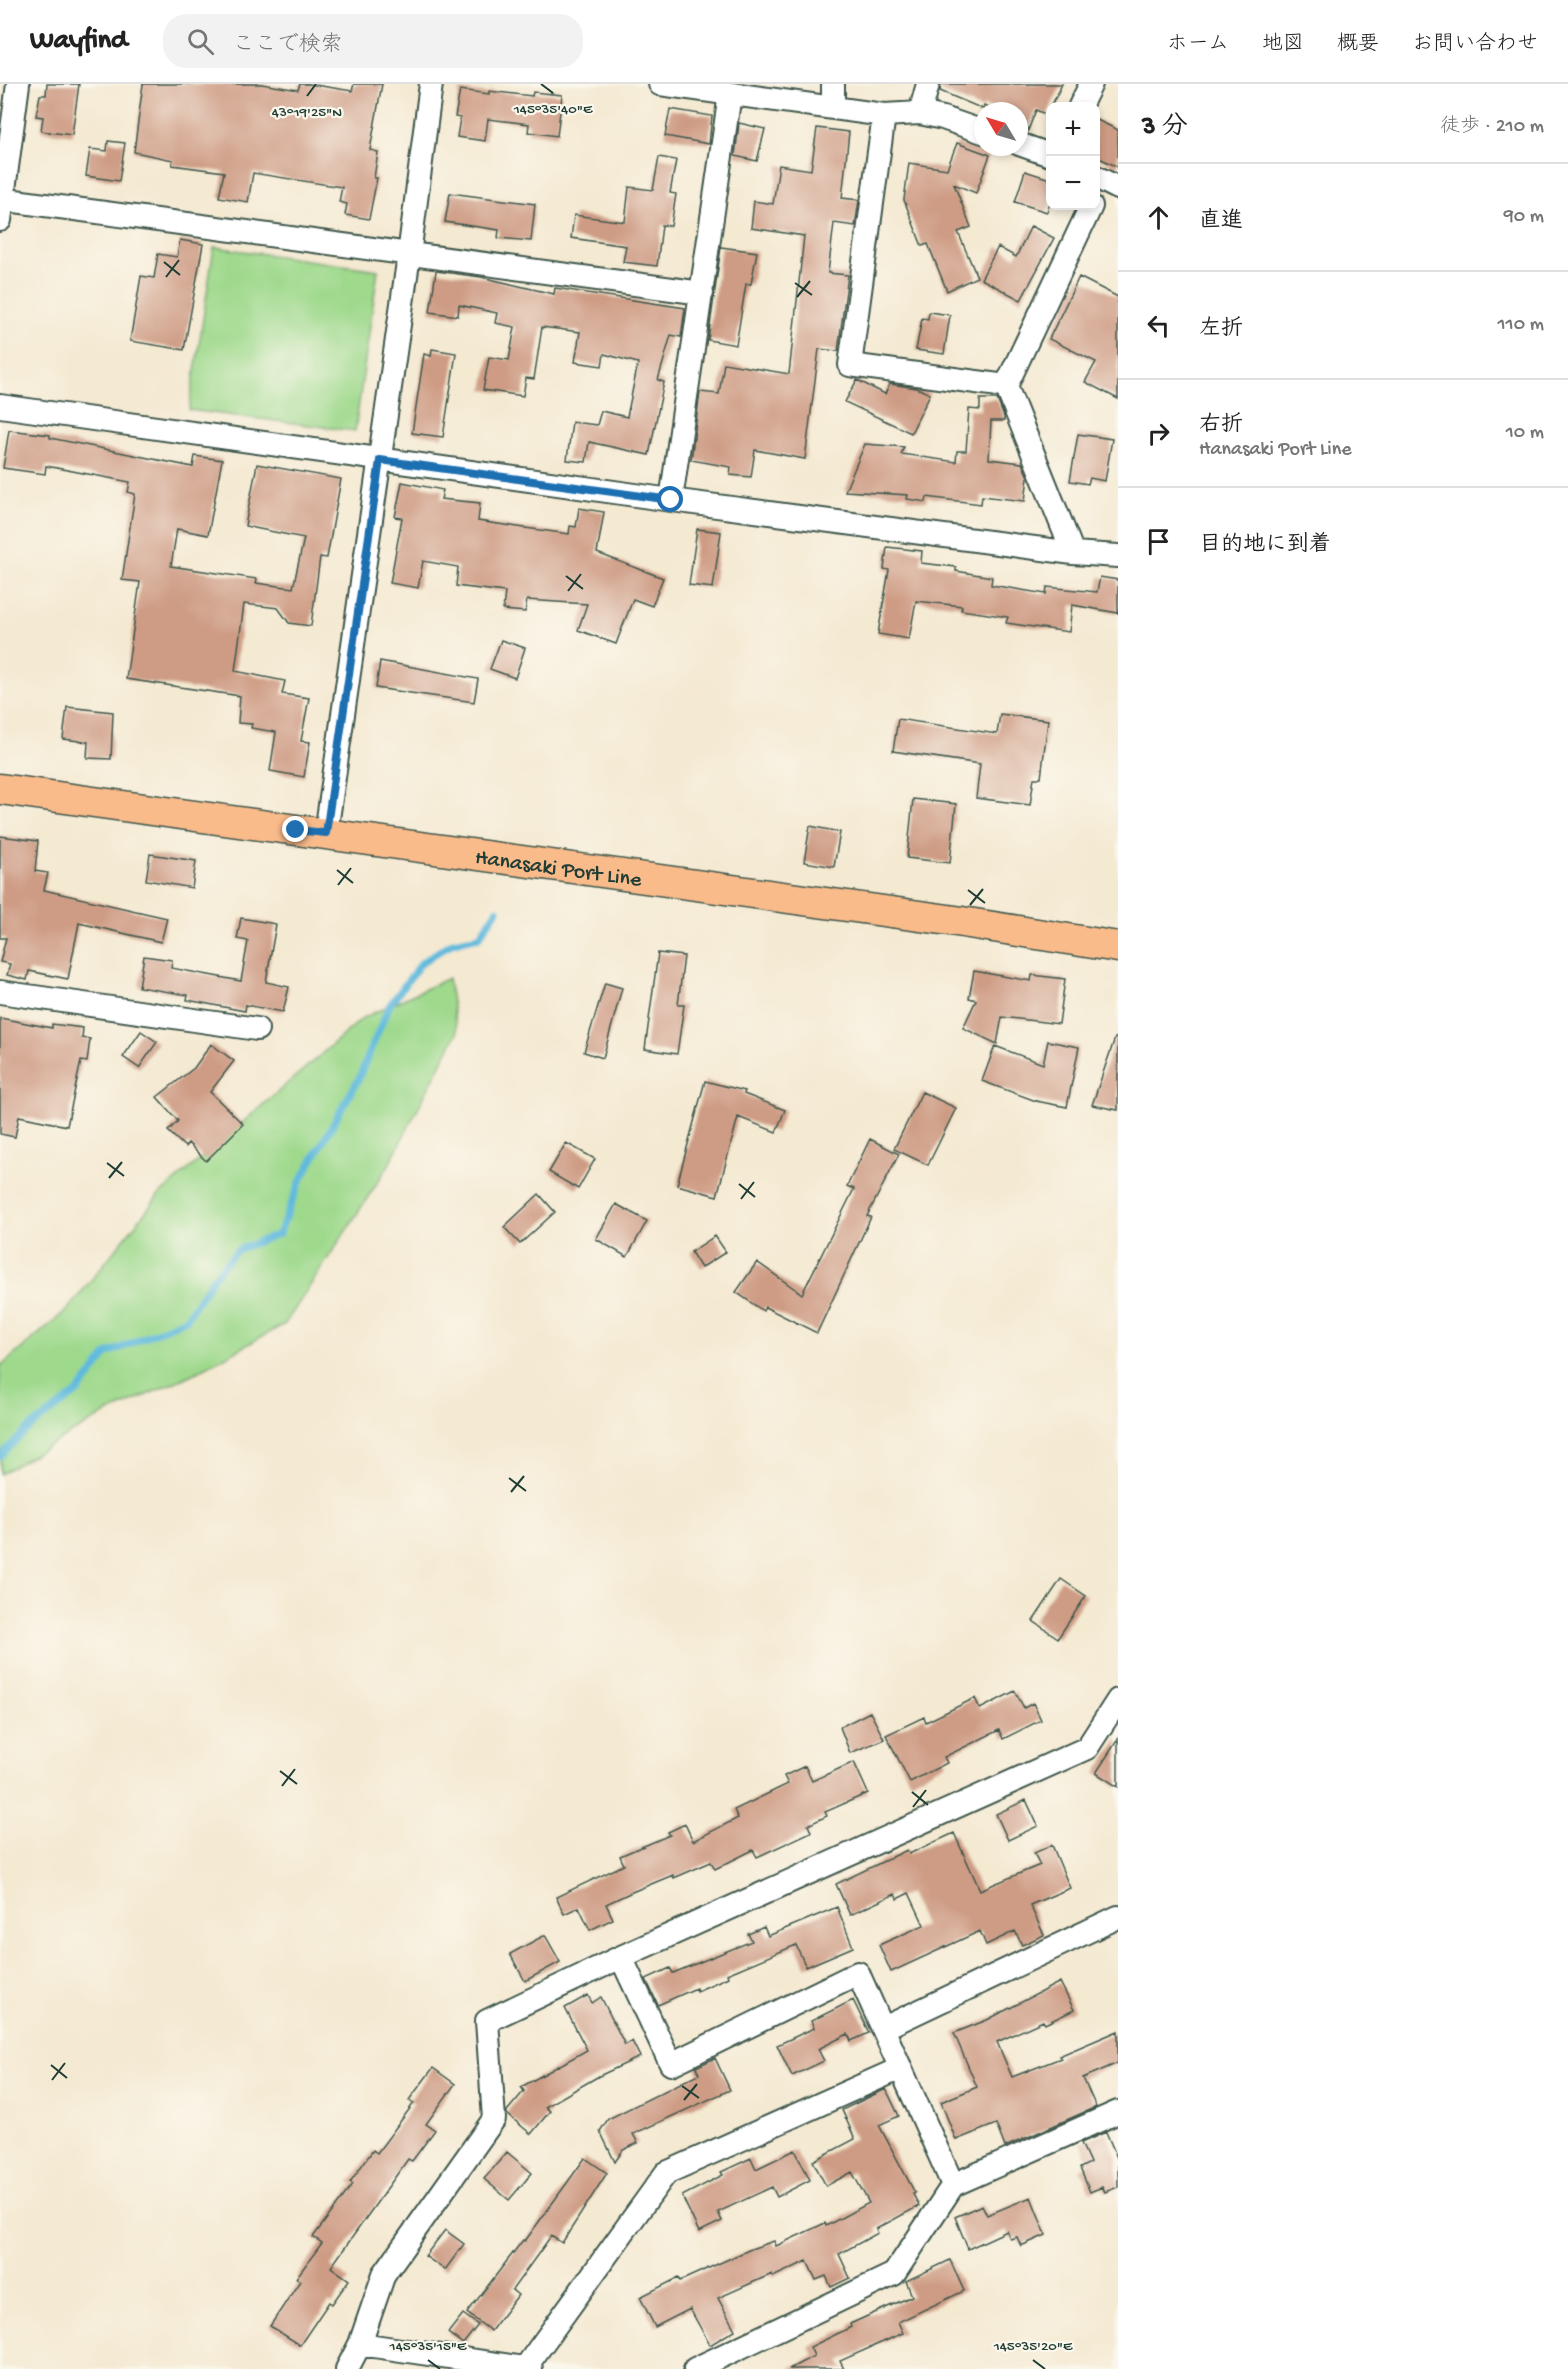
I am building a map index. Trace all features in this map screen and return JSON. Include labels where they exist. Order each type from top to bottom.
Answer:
[{"type":"main road","name":"Hanasaki Port Line","points":[[0,789],[957,921],[1118,947]]},
{"type":"street","points":[[18,84],[1,206],[702,293]]},
{"type":"street","points":[[326,833],[409,255],[431,84]]},
{"type":"street","points":[[660,84],[884,115],[920,113],[974,129]]},
{"type":"street","points":[[833,84],[833,108]]},
{"type":"street","points":[[920,113],[928,84]]},
{"type":"street","points":[[1082,102],[1091,84]]},
{"type":"street","points":[[671,500],[730,94]]},
{"type":"street","points":[[884,115],[850,365],[1006,386]]},
{"type":"street","points":[[1028,147],[1046,154]]},
{"type":"street","points":[[1073,553],[1006,386],[1089,210]]},
{"type":"street","points":[[0,406],[671,500],[1073,553],[1118,556]]},
{"type":"street","points":[[0,992],[257,1029]]},
{"type":"street","points":[[346,2369],[360,2344],[384,2274],[494,2119],[487,2021],[621,1957],[1087,1748],[1118,1700]]},
{"type":"street","points":[[884,2028],[1118,1917]]},
{"type":"street","points":[[621,1957],[671,2064],[858,1973],[952,2185]]},
{"type":"street","points":[[360,2344],[528,2368],[666,2173],[901,2068]]},
{"type":"street","points":[[695,2369],[894,2274],[952,2185],[1118,2112]]},
{"type":"green space","points":[[214,247],[378,270],[355,431],[189,410]]},
{"type":"green space","points":[[448,978],[457,1033],[387,1168],[285,1324],[197,1372],[107,1413],[0,1474],[0,1367],[68,1309],[159,1195],[363,1018]]},
{"type":"building","points":[[47,84],[79,84],[72,135],[41,131],[43,117],[36,116],[40,95],[46,95]]},
{"type":"building","points":[[143,84],[262,84],[298,90],[300,84],[309,84],[352,91],[354,84],[382,84],[370,150],[378,152],[374,178],[377,178],[369,219],[345,215],[347,204],[339,202],[342,187],[253,173],[248,202],[219,197],[224,172],[172,165],[173,160],[134,152]]},
{"type":"building","points":[[941,84],[1062,84],[1053,102],[1046,102],[1046,115],[1036,110],[1028,130],[1028,102],[974,102],[974,105],[940,91]]},
{"type":"building","points":[[460,90],[489,94],[489,91],[532,96],[533,92],[562,95],[557,136],[528,132],[529,124],[488,119],[485,141],[457,137],[460,118],[455,117]]},
{"type":"building","points":[[670,109],[712,116],[709,144],[665,136]]},
{"type":"building","points":[[1100,121],[1118,130],[1118,167],[1100,158]]},
{"type":"building","points":[[739,123],[765,129],[757,161],[735,156]]},
{"type":"building","points":[[817,128],[849,132],[842,198],[859,200],[855,226],[834,223],[828,273],[848,275],[838,351],[819,349],[805,459],[755,450],[751,477],[730,475],[731,467],[691,460],[700,392],[719,394],[724,363],[789,374],[804,236],[751,228],[754,201],[773,204],[779,165],[811,170]]},
{"type":"building","points":[[108,141],[125,143],[119,181],[86,176],[90,149],[107,151]]},
{"type":"building","points":[[957,143],[974,149],[974,156],[990,156],[976,193],[954,184],[971,227],[958,232],[977,277],[947,291],[928,244],[922,246],[904,200],[909,163],[947,169]]},
{"type":"building","points":[[659,157],[676,160],[670,193],[676,194],[671,226],[662,225],[657,266],[623,262],[626,246],[571,238],[574,215],[625,222],[629,187],[653,190]]},
{"type":"building","points":[[1025,171],[1046,178],[1047,212],[1015,202]]},
{"type":"building","points":[[450,193],[535,204],[531,241],[498,238],[499,230],[445,222]]},
{"type":"building","points":[[1031,226],[1054,238],[1021,300],[981,279],[998,247],[1016,257]]},
{"type":"building","points":[[180,240],[203,244],[184,350],[130,341],[141,276],[154,278],[158,254],[177,257]]},
{"type":"building","points":[[721,247],[757,252],[751,284],[746,284],[736,345],[708,340]]},
{"type":"building","points":[[436,271],[481,277],[554,294],[555,288],[685,308],[681,337],[671,335],[658,380],[664,382],[649,455],[589,442],[586,462],[567,460],[572,422],[597,425],[601,411],[627,417],[638,363],[604,354],[602,366],[575,362],[580,332],[542,327],[534,379],[526,378],[523,396],[483,390],[489,357],[509,360],[515,327],[495,323],[497,313],[459,305],[458,316],[430,312]]},
{"type":"building","points":[[1079,277],[1118,297],[1118,399],[1085,382],[1096,362],[1049,339]]},
{"type":"building","points":[[929,312],[950,315],[944,354],[916,350],[922,318],[928,319]]},
{"type":"building","points":[[432,349],[456,353],[443,437],[412,433],[424,354],[431,356]]},
{"type":"building","points":[[857,380],[885,394],[890,384],[917,388],[930,394],[911,433],[845,402]]},
{"type":"building","points":[[980,399],[997,399],[1004,417],[1004,421],[991,421],[989,459],[1022,463],[1028,477],[1025,501],[982,496],[981,504],[927,497],[926,502],[907,499],[908,495],[845,491],[865,444],[904,447],[901,454],[956,462],[957,451],[966,451],[969,409],[980,410]]},
{"type":"building","points":[[9,430],[50,435],[50,438],[193,467],[195,456],[222,460],[208,535],[177,529],[171,566],[257,579],[256,583],[293,588],[304,538],[245,526],[257,464],[341,479],[327,558],[320,557],[311,626],[289,623],[278,608],[244,604],[235,671],[285,681],[282,694],[309,698],[301,741],[310,742],[304,777],[270,771],[276,732],[251,728],[252,724],[238,723],[240,696],[126,679],[140,582],[122,580],[135,494],[128,492],[130,482],[46,466],[45,474],[3,468]]},
{"type":"building","points":[[1078,434],[1112,439],[1105,481],[1090,478],[1088,484],[1070,481]]},
{"type":"building","points":[[402,482],[443,490],[441,499],[480,503],[478,521],[525,528],[569,534],[570,526],[576,527],[579,508],[604,512],[597,553],[663,578],[652,606],[633,599],[616,644],[578,630],[587,604],[527,600],[525,612],[503,610],[505,592],[456,586],[458,567],[423,561],[418,588],[390,583],[402,518],[395,517]]},
{"type":"building","points":[[697,529],[721,532],[713,588],[689,585]]},
{"type":"building","points":[[887,547],[922,551],[921,563],[956,567],[956,571],[992,577],[991,585],[1046,594],[1047,587],[1097,592],[1100,577],[1118,580],[1118,613],[1072,605],[1069,632],[1006,623],[1008,617],[961,610],[962,606],[916,601],[909,639],[878,634],[889,570],[884,569]]},
{"type":"building","points":[[501,640],[525,648],[515,678],[490,669]]},
{"type":"building","points":[[380,661],[478,679],[474,702],[376,688]]},
{"type":"building","points":[[67,707],[113,712],[111,759],[87,758],[88,742],[63,739]]},
{"type":"building","points":[[1000,714],[1048,720],[1041,778],[1034,778],[1030,805],[976,798],[980,764],[893,751],[898,719],[997,734]]},
{"type":"building","points":[[913,799],[956,804],[950,863],[907,858]]},
{"type":"building","points":[[810,826],[840,832],[834,867],[804,862]]},
{"type":"building","points":[[0,836],[38,841],[35,871],[48,873],[44,890],[167,918],[161,942],[79,923],[68,979],[29,971],[27,980],[7,975],[10,964],[0,962],[6,938],[0,938]]},
{"type":"building","points":[[150,854],[196,861],[192,888],[146,880]]},
{"type":"building","points":[[241,918],[276,924],[266,982],[289,987],[283,1012],[246,1005],[245,1011],[187,1000],[188,995],[139,987],[144,956],[172,960],[171,968],[241,981],[248,941],[237,939]]},
{"type":"building","points":[[658,953],[684,956],[678,1005],[684,1005],[677,1054],[645,1049]]},
{"type":"building","points":[[974,971],[1031,981],[1032,975],[1065,979],[1059,1024],[1002,1017],[997,1044],[963,1028],[976,1000],[969,998]]},
{"type":"building","points":[[605,983],[622,988],[603,1058],[584,1052]]},
{"type":"building","points":[[0,1018],[52,1028],[52,1024],[83,1028],[82,1038],[90,1039],[87,1062],[81,1061],[67,1126],[19,1116],[15,1137],[0,1134]]},
{"type":"building","points":[[141,1031],[157,1042],[139,1068],[123,1057]]},
{"type":"building","points":[[1115,1038],[1118,1038],[1118,1110],[1092,1105]]},
{"type":"building","points":[[1048,1041],[1079,1047],[1067,1107],[1036,1101],[982,1081],[995,1046],[1043,1064]]},
{"type":"building","points":[[211,1044],[234,1061],[210,1092],[243,1124],[206,1161],[188,1143],[185,1147],[168,1131],[178,1121],[157,1097],[194,1068]]},
{"type":"building","points":[[705,1081],[745,1091],[744,1094],[785,1110],[776,1132],[738,1117],[717,1196],[677,1185]]},
{"type":"building","points":[[922,1092],[956,1108],[928,1165],[894,1149]]},
{"type":"building","points":[[870,1139],[899,1154],[867,1216],[871,1217],[817,1333],[765,1307],[763,1311],[736,1292],[757,1262],[802,1294],[854,1189],[847,1186]]},
{"type":"building","points":[[566,1143],[595,1159],[578,1189],[549,1172]]},
{"type":"building","points":[[539,1194],[555,1212],[520,1244],[504,1227]]},
{"type":"building","points":[[616,1204],[647,1221],[627,1257],[596,1239]]},
{"type":"building","points":[[715,1236],[726,1252],[701,1268],[691,1252]]},
{"type":"building","points":[[1061,1579],[1086,1596],[1058,1638],[1033,1621]]},
{"type":"building","points":[[1015,1691],[1024,1708],[1033,1703],[1041,1720],[1003,1739],[999,1730],[944,1757],[947,1763],[910,1782],[886,1735],[924,1717],[926,1722],[975,1698],[980,1709]]},
{"type":"building","points":[[870,1712],[884,1739],[850,1753],[840,1727]]},
{"type":"building","points":[[1118,1739],[1118,1787],[1096,1773]]},
{"type":"building","points":[[854,1762],[868,1793],[825,1812],[827,1816],[808,1825],[811,1832],[757,1857],[753,1850],[715,1869],[711,1862],[674,1878],[673,1875],[632,1892],[606,1904],[613,1919],[590,1930],[579,1907],[564,1914],[556,1897],[624,1865],[620,1856],[670,1835],[668,1832],[685,1824],[693,1841],[738,1818],[734,1810],[788,1784],[784,1776],[805,1766],[812,1781]]},
{"type":"building","points":[[1026,1800],[1038,1826],[1008,1840],[996,1814]]},
{"type":"building","points":[[954,1833],[980,1890],[1040,1865],[1034,1853],[1052,1845],[1070,1888],[1030,1905],[1044,1935],[1022,1945],[1015,1931],[986,1945],[980,1931],[891,1972],[879,1945],[924,1925],[909,1893],[897,1899],[895,1894],[850,1915],[836,1884],[907,1850],[909,1854]]},
{"type":"building","points":[[837,1907],[853,1947],[806,1967],[796,1945],[727,1974],[728,1977],[697,1991],[696,1988],[658,2005],[646,1979],[670,1968],[673,1973],[752,1941],[748,1934],[764,1927],[768,1936]]},
{"type":"building","points":[[545,1935],[560,1962],[525,1981],[510,1954]]},
{"type":"building","points":[[1060,1982],[1074,2010],[997,2042],[1012,2077],[1061,2058],[1059,2056],[1118,2031],[1118,2063],[1083,2078],[1096,2107],[1005,2147],[996,2124],[956,2140],[941,2102],[977,2087],[954,2033],[987,2020]]},
{"type":"building","points":[[588,1995],[592,2003],[601,1997],[625,2045],[632,2041],[640,2057],[599,2076],[545,2107],[550,2111],[531,2134],[507,2114],[507,2111],[524,2091],[521,2087],[587,2050],[565,2008]]},
{"type":"building","points":[[853,2000],[869,2033],[851,2041],[848,2034],[818,2049],[824,2061],[792,2076],[777,2045],[814,2028],[811,2021]]},
{"type":"building","points":[[715,2058],[730,2090],[633,2134],[638,2143],[623,2150],[615,2162],[600,2131],[608,2119],[699,2074],[696,2067]]},
{"type":"building","points":[[433,2068],[455,2084],[426,2124],[435,2130],[412,2161],[408,2159],[331,2267],[349,2280],[332,2304],[329,2302],[300,2345],[270,2326],[300,2281],[296,2278],[322,2243],[313,2237],[353,2184],[350,2182],[373,2150],[377,2153],[414,2103],[409,2100]]},
{"type":"building","points":[[886,2089],[899,2116],[879,2125],[915,2193],[913,2194],[919,2206],[876,2229],[878,2233],[839,2254],[850,2278],[831,2287],[826,2276],[816,2280],[807,2261],[718,2298],[735,2330],[710,2345],[690,2309],[655,2327],[640,2297],[678,2278],[680,2281],[751,2249],[774,2241],[776,2246],[825,2223],[826,2226],[869,2203],[852,2172],[826,2186],[813,2161],[855,2139],[842,2110]]},
{"type":"building","points":[[1106,2132],[1118,2160],[1118,2187],[1105,2192],[1102,2187],[1090,2192],[1080,2168],[1090,2163],[1081,2143]]},
{"type":"building","points":[[795,2150],[810,2180],[777,2197],[772,2187],[718,2212],[722,2221],[699,2232],[682,2196],[723,2175],[721,2172],[751,2158],[756,2169]]},
{"type":"building","points":[[507,2152],[532,2173],[509,2200],[484,2179]]},
{"type":"building","points":[[585,2158],[607,2173],[562,2243],[551,2236],[512,2290],[518,2295],[491,2331],[467,2313],[523,2240],[525,2241]]},
{"type":"building","points":[[1031,2197],[1046,2235],[1021,2246],[1017,2237],[1010,2239],[1007,2231],[968,2249],[955,2217],[982,2205],[987,2215]]},
{"type":"building","points":[[445,2230],[464,2244],[445,2270],[425,2256]]},
{"type":"building","points":[[950,2260],[964,2291],[898,2322],[903,2333],[840,2361],[844,2369],[789,2369],[814,2356],[810,2347],[851,2327],[850,2324],[912,2296],[906,2281]]},
{"type":"building","points":[[463,2314],[478,2325],[463,2344],[448,2333]]},
{"type":"waterway","points":[[0,1456],[27,1430],[78,1392],[107,1354],[186,1319],[213,1278],[237,1250],[279,1234],[300,1182],[358,1080],[389,1006],[421,963],[453,942],[479,937],[497,910]]},
{"type":"route","points":[[296,830],[326,833],[380,460],[671,500]]}]
